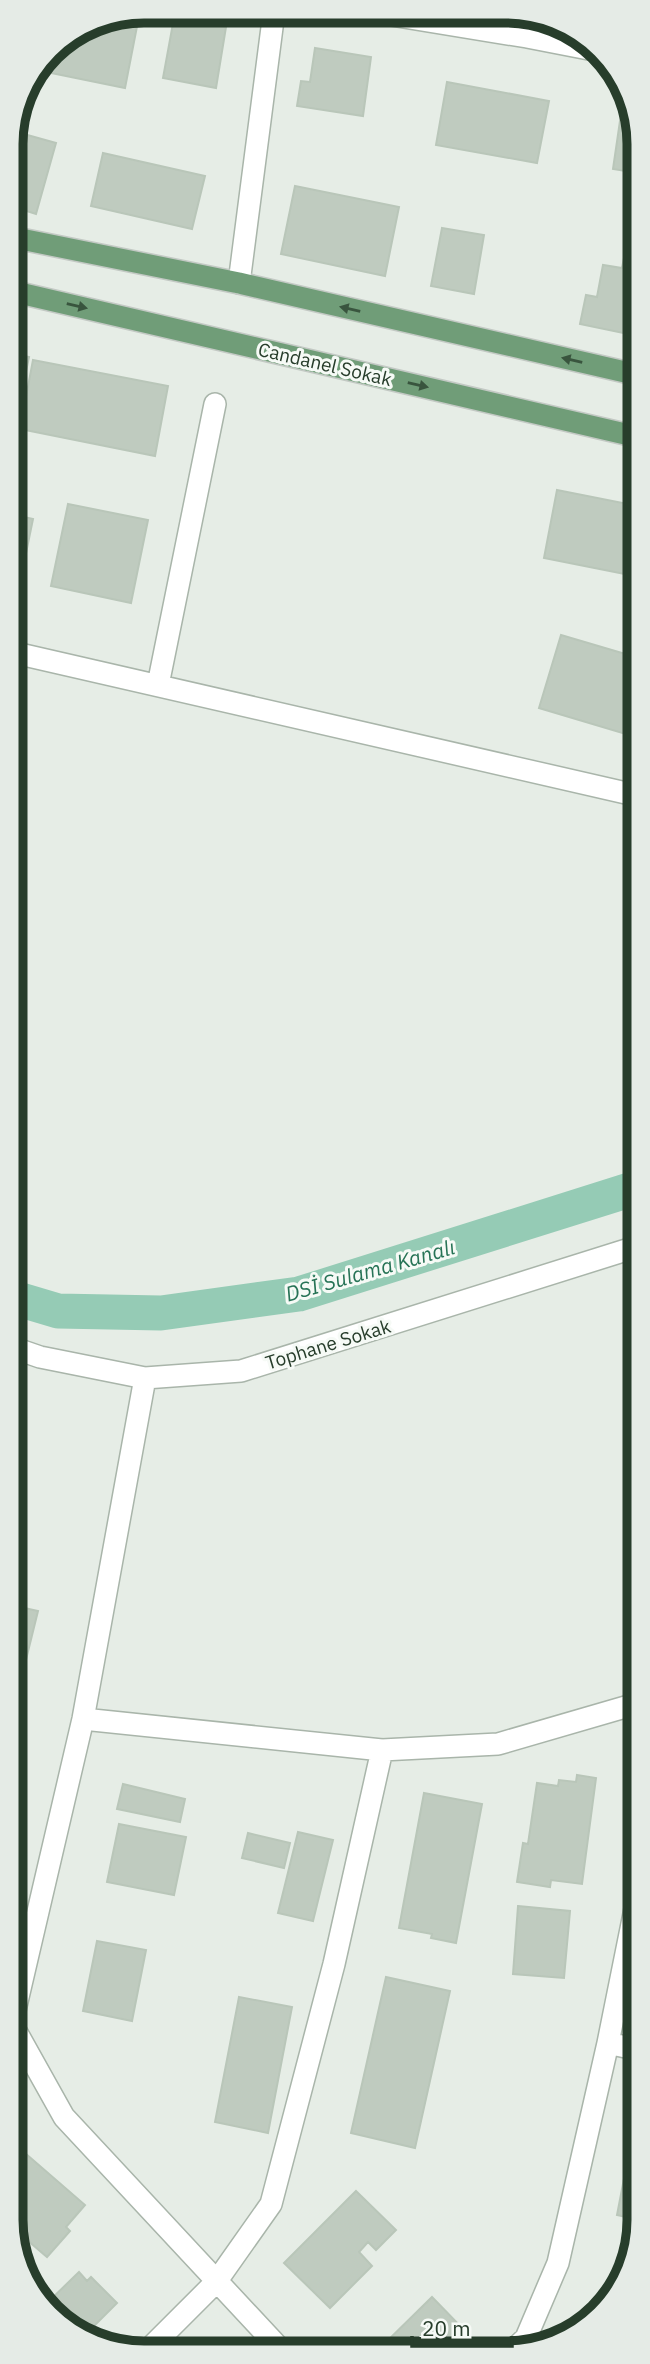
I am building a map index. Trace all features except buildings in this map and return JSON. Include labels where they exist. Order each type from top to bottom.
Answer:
[{"type":"main road","points":[[23,239],[239,283],[627,372]]},
{"type":"main road","name":"Candanel Sokak","points":[[23,293],[627,433]]},
{"type":"street","points":[[239,283],[273,23]]},
{"type":"street","points":[[441,23],[579,47]]},
{"type":"street","points":[[158,685],[215,404]]},
{"type":"street","points":[[23,655],[627,793]]},
{"type":"street","name":"Tophane Sokak","points":[[23,1351],[145,1378],[242,1371],[627,1250]]},
{"type":"street","points":[[23,1977],[83,1719],[145,1378]]},
{"type":"street","points":[[83,1719],[382,1750],[498,1744],[627,1706]]},
{"type":"street","points":[[157,2341],[216,2281],[271,2204],[334,1964],[382,1750]]},
{"type":"street","points":[[524,2339],[558,2263],[627,1949]]},
{"type":"street","points":[[608,2043],[627,2047]]},
{"type":"street","points":[[23,2044],[64,2117],[273,2341]]},
{"type":"waterway","name":"DSİ Sulama Kanalı","points":[[23,1301],[58,1311],[161,1313],[299,1294],[627,1191]]}]
